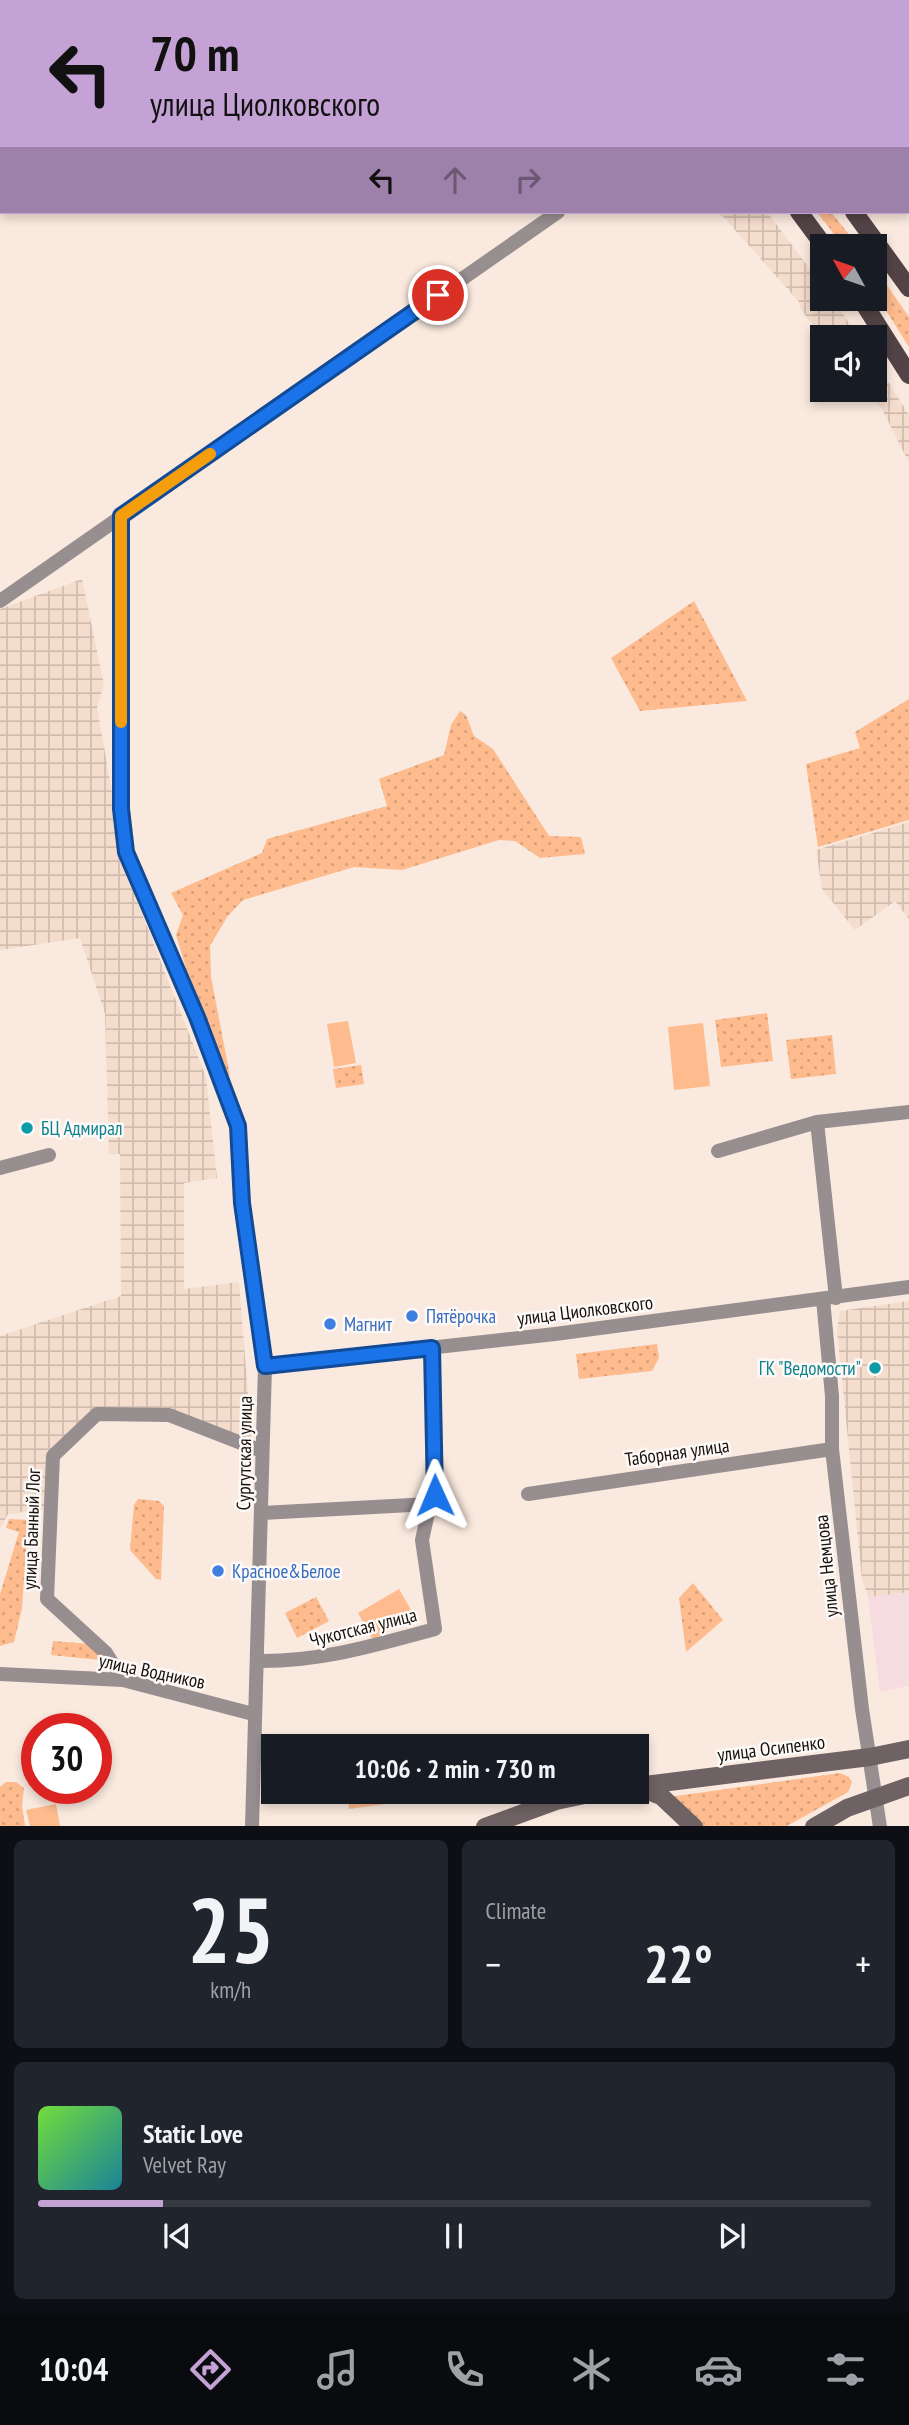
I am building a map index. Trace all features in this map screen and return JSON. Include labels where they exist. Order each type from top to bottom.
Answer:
[{"type":"main road","points":[[800,214],[815,234]]},
{"type":"main road","points":[[855,214],[909,288]]},
{"type":"main road","points":[[869,312],[909,375]]},
{"type":"main road","name":"улица Осипенко","points":[[649,1785],[870,1757],[909,1748]]},
{"type":"main road","points":[[814,1826],[876,1796],[909,1786]]},
{"type":"main road","points":[[649,1791],[661,1796],[694,1826]]},
{"type":"main road","points":[[485,1826],[547,1804]]},
{"type":"street","points":[[0,601],[555,214]]},
{"type":"street","name":"Сургутская улица","points":[[121,516],[121,809],[126,852],[197,1017],[238,1126],[242,1203],[265,1366],[257,1661],[253,1713],[252,1826]]},
{"type":"street","points":[[718,1151],[817,1122],[909,1111]]},
{"type":"street","name":"улица Немцова","points":[[817,1122],[830,1299],[832,1449],[880,1826]]},
{"type":"street","points":[[0,1168],[49,1155]]},
{"type":"street","name":"улица Циолковского","points":[[265,1366],[432,1348],[909,1287]]},
{"type":"street","name":"Чукотская улица","points":[[257,1661],[301,1661],[345,1654],[435,1629],[422,1541],[430,1504],[435,1495],[432,1348]]},
{"type":"street","name":"улица Банный Лог","points":[[124,1680],[106,1653],[47,1599],[53,1456],[97,1414],[169,1415],[262,1451]]},
{"type":"street","name":"Таборная улица","points":[[528,1494],[832,1449]]},
{"type":"street","points":[[262,1513],[430,1504]]},
{"type":"street","name":"улица Водников","points":[[0,1674],[124,1680],[253,1713]]},
{"type":"shaded area","points":[[721,214],[769,214],[810,269],[810,312],[842,312],[850,325],[812,325],[800,308],[799,302]]},
{"type":"shaded area","points":[[819,214],[833,214],[849,234],[834,234]]},
{"type":"shaded area","points":[[887,285],[909,317],[909,347],[887,312]]},
{"type":"shaded area","points":[[887,380],[909,415],[909,463],[876,402],[887,402]]},
{"type":"shaded area","points":[[82,579],[104,685],[97,707],[126,873],[206,1077],[217,1178],[184,1183],[184,1289],[239,1282],[252,1445],[169,1415],[97,1414],[53,1456],[50,1509],[8,1514],[0,1529],[0,1336],[121,1296],[120,1154],[109,1154],[105,1014],[80,938],[0,950],[0,609]]},
{"type":"shaded area","points":[[694,601],[747,701],[640,711],[611,658]]},
{"type":"shaded area","points":[[909,699],[909,820],[818,847],[806,764],[860,748],[855,732]]},
{"type":"shaded area","points":[[460,711],[466,715],[474,736],[493,749],[549,836],[581,837],[585,854],[540,858],[515,841],[499,840],[402,870],[354,867],[243,900],[227,917],[210,946],[211,977],[230,1076],[228,1075],[198,1008],[176,935],[183,915],[171,893],[262,853],[267,839],[387,806],[379,779],[444,755],[451,725]]},
{"type":"shaded area","points":[[909,822],[909,919],[895,901],[855,930],[822,889],[816,850]]},
{"type":"shaded area","points":[[767,1013],[773,1061],[721,1067],[715,1020]]},
{"type":"shaded area","points":[[348,1021],[356,1063],[334,1067],[327,1024]]},
{"type":"shaded area","points":[[703,1023],[710,1086],[674,1090],[668,1027]]},
{"type":"shaded area","points":[[832,1035],[836,1074],[791,1079],[786,1040]]},
{"type":"shaded area","points":[[361,1065],[364,1084],[336,1088],[333,1069]]},
{"type":"shaded area","points":[[909,1301],[909,1592],[868,1597],[862,1579],[837,1330],[840,1311]]},
{"type":"shaded area","points":[[657,1344],[659,1358],[652,1371],[579,1379],[576,1354]]},
{"type":"shaded area","points":[[138,1499],[159,1501],[164,1506],[161,1580],[156,1579],[130,1550],[134,1505]]},
{"type":"shaded area","points":[[9,1519],[28,1520],[22,1608],[14,1642],[0,1646],[0,1594],[19,1532],[6,1528]]},
{"type":"shaded area","points":[[693,1583],[723,1620],[686,1652],[679,1598]]},
{"type":"shaded area","points":[[399,1589],[414,1615],[373,1640],[358,1613]]},
{"type":"shaded area","points":[[909,1592],[909,1686],[880,1691],[868,1597]]},
{"type":"shaded area","points":[[316,1597],[329,1621],[297,1638],[285,1613]]},
{"type":"shaded area","points":[[53,1641],[90,1644],[101,1654],[100,1660],[51,1655]]},
{"type":"shaded area","points":[[840,1773],[849,1777],[852,1782],[848,1792],[787,1826],[700,1826],[669,1797]]},
{"type":"shaded area","points":[[6,1782],[16,1782],[21,1786],[25,1826],[0,1826],[0,1787]]},
{"type":"shaded area","points":[[56,1804],[60,1826],[30,1826],[26,1810]]},
{"type":"shaded area","points":[[348,1804],[385,1804],[349,1809]]},
{"type":"slow traffic","points":[[121,722],[121,516],[210,454]]},
{"type":"place","name":"БЦ Адмирал","points":[[27,1128]]},
{"type":"place","name":"Пятёрочка","points":[[412,1316]]},
{"type":"place","name":"Магнит","points":[[330,1324]]},
{"type":"place","name":"ГК \"Ведомости\"","points":[[875,1368]]},
{"type":"place","name":"Красное&Белое","points":[[218,1571]]},
{"type":"route","points":[[435,1495],[432,1348],[265,1366],[242,1203],[238,1126],[197,1017],[126,852],[121,809],[121,516],[438,295]]}]
